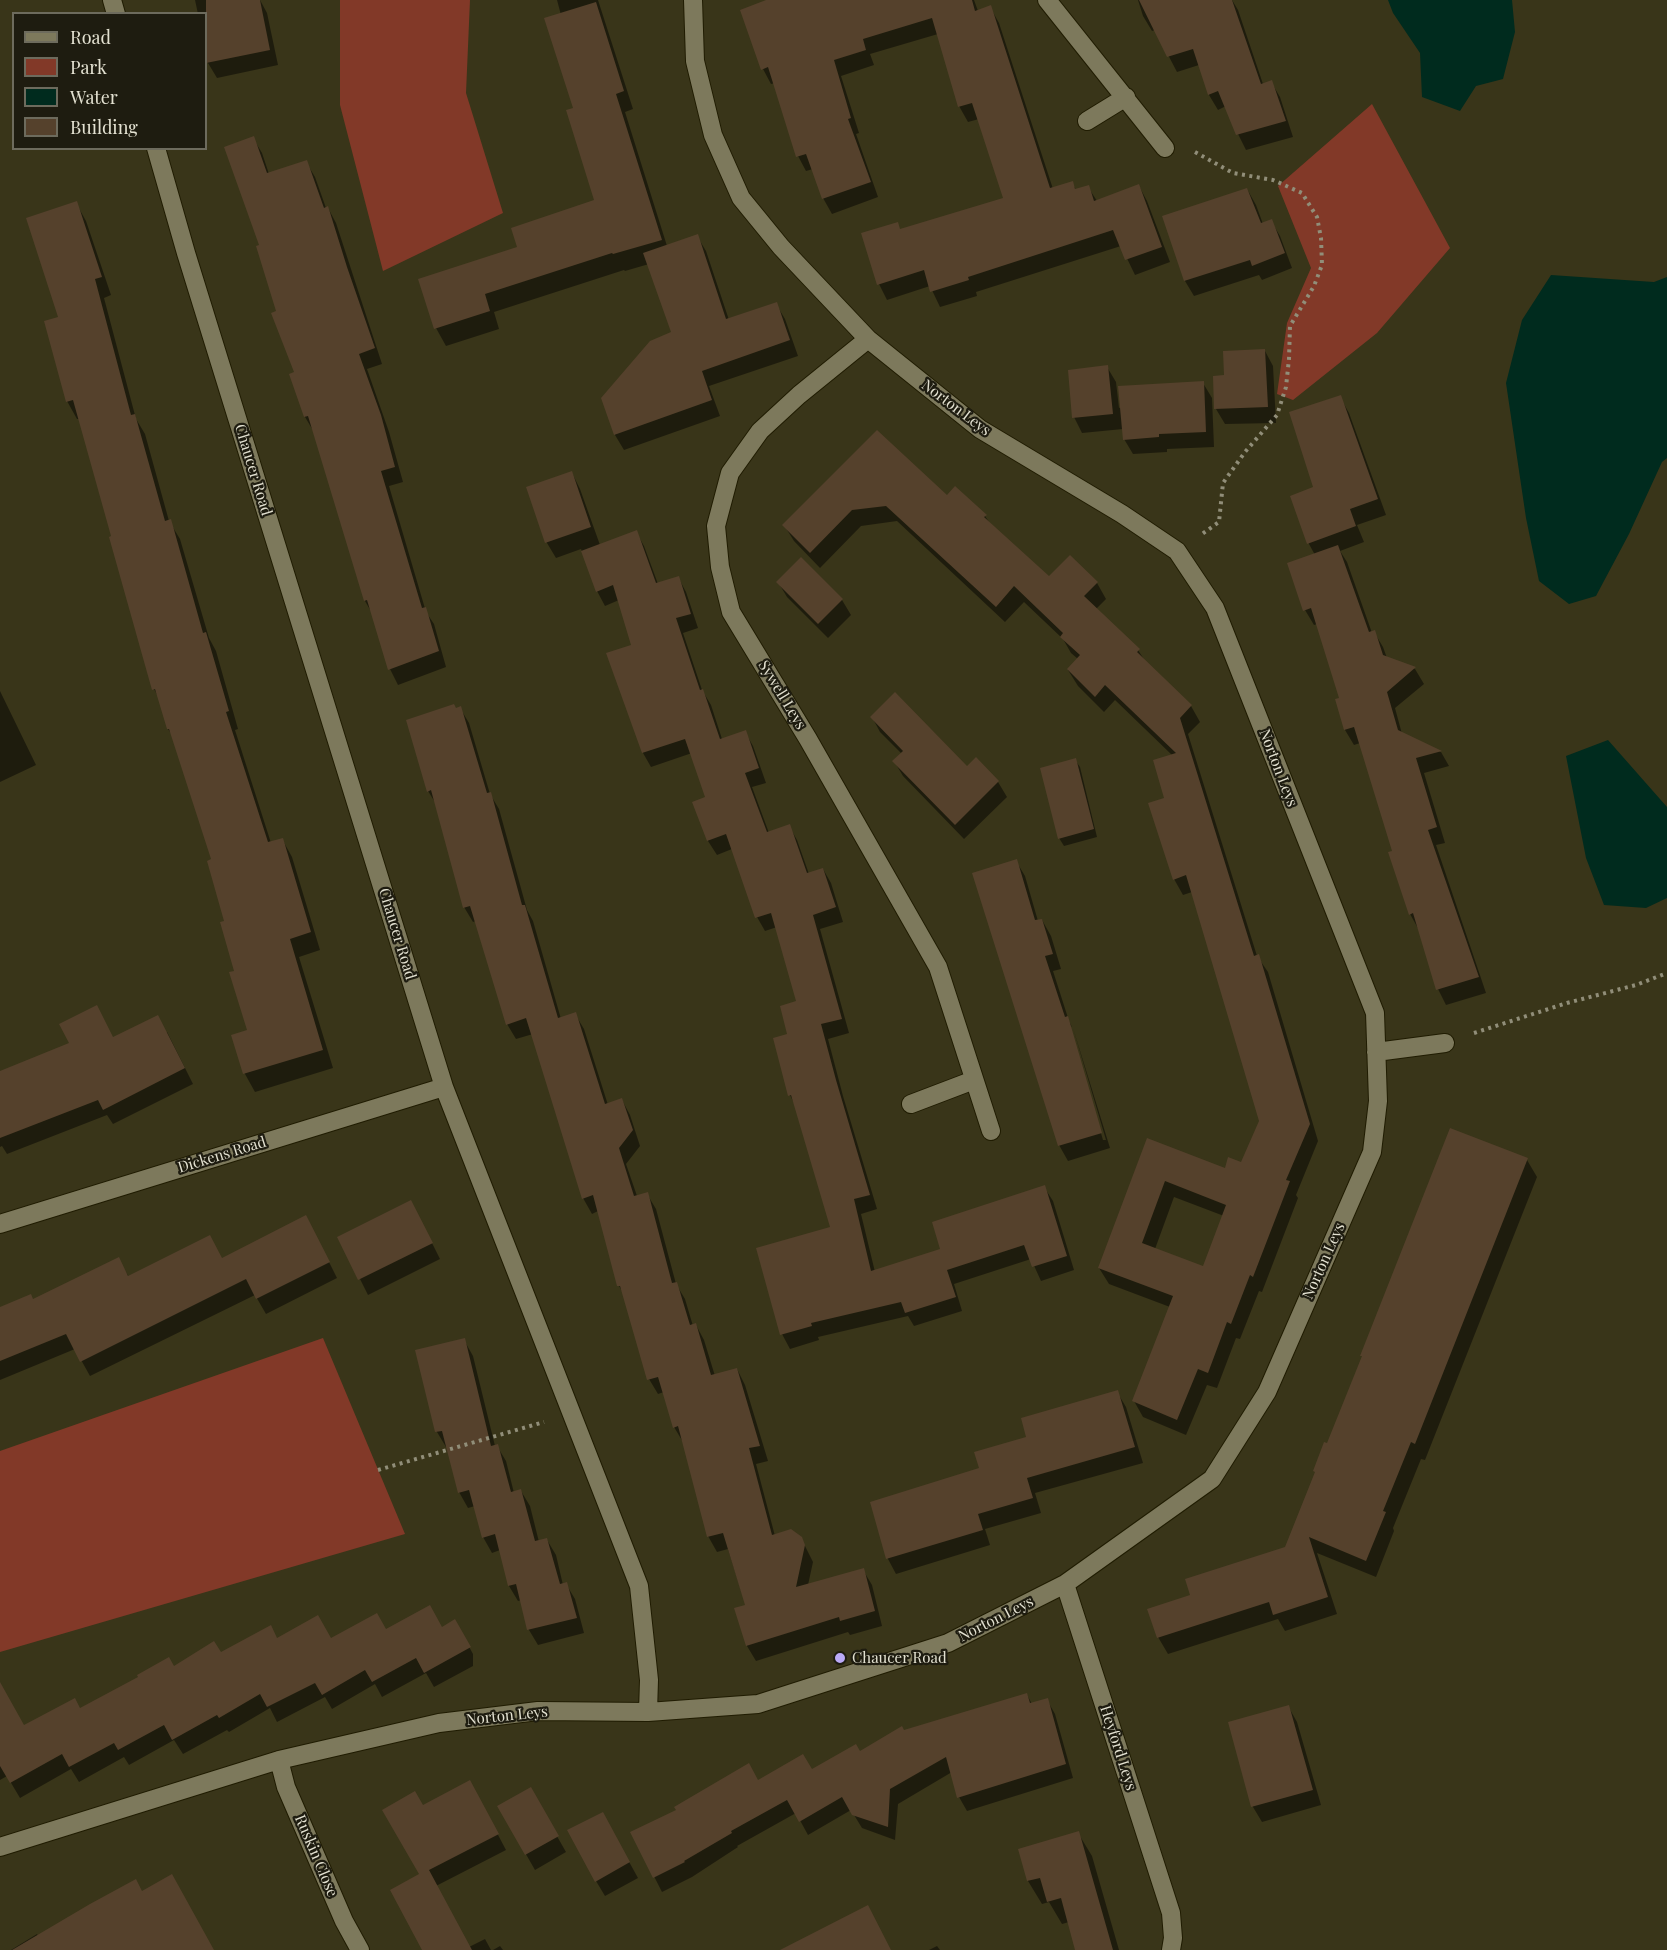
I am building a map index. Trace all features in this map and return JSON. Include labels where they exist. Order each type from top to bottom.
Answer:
[{"type":"street","name":"Norton Leys","points":[[0,1847],[279,1760],[439,1723],[538,1711],[648,1712],[758,1704],[948,1642],[1065,1584],[1212,1479],[1267,1392],[1372,1152],[1378,1101],[1375,1013],[1215,608],[1177,551],[1122,514],[980,429],[868,339],[781,247],[741,198],[713,135],[695,61],[693,0]]},
{"type":"street","points":[[1047,0],[1165,148]]},
{"type":"street","points":[[1087,121],[1126,98]]},
{"type":"street","name":"Chaucer Road","points":[[157,150],[189,264],[444,1087],[639,1586],[649,1680],[648,1712]]},
{"type":"street","name":"Sywell Leys","points":[[868,339],[760,430],[730,473],[716,526],[720,567],[731,612],[808,739],[938,967],[991,1131]]},
{"type":"street","points":[[1376,1052],[1445,1042]]},
{"type":"street","points":[[911,1104],[974,1080]]},
{"type":"street","name":"Dickens Road","points":[[0,1224],[444,1087]]},
{"type":"street","name":"Heyford Leys","points":[[1065,1584],[1171,1913],[1173,1938],[1171,1950]]},
{"type":"street","name":"Ruskin Close","points":[[279,1760],[286,1787],[344,1921],[360,1950]]},
{"type":"path","points":[[1165,148],[1188,148],[1233,173],[1273,180],[1302,193],[1317,216],[1322,265],[1314,286],[1290,326],[1286,387],[1277,415],[1245,452],[1223,483],[1219,522],[1177,551]]},
{"type":"path","points":[[1445,1042],[1567,1003],[1636,985],[1667,972]]},
{"type":"path","points":[[378,1470],[572,1414]]},
{"type":"green space","points":[[340,0],[470,0],[466,93],[503,213],[383,271],[340,105]]},
{"type":"green space","points":[[1372,104],[1450,248],[1377,333],[1293,400],[1277,394],[1287,323],[1311,268],[1278,186]]},
{"type":"green space","points":[[323,1338],[405,1534],[0,1652],[0,1451]]},
{"type":"water","points":[[1388,0],[1512,0],[1515,32],[1503,79],[1476,86],[1460,111],[1422,97],[1420,53],[1393,13]]},
{"type":"water","points":[[1551,275],[1654,282],[1667,277],[1667,458],[1662,462],[1629,534],[1596,596],[1569,604],[1539,581],[1526,518],[1506,383],[1522,320]]},
{"type":"water","points":[[1608,740],[1667,807],[1667,898],[1646,908],[1604,905],[1586,858],[1566,756]]},
{"type":"building","points":[[206,0],[260,0],[270,50],[207,63]]},
{"type":"building","points":[[766,0],[972,0],[975,11],[991,5],[1050,188],[1073,181],[1075,189],[1089,185],[1094,201],[1139,184],[1162,247],[1125,260],[1113,230],[968,277],[969,280],[930,292],[924,270],[877,285],[861,233],[898,222],[900,229],[1003,198],[972,103],[958,107],[932,18],[863,39],[866,50],[834,60],[851,118],[848,119],[871,182],[822,199],[806,154],[796,157],[768,67],[761,70],[740,10]]},
{"type":"building","points":[[1139,0],[1232,0],[1261,84],[1272,80],[1286,121],[1236,135],[1218,91],[1208,95],[1193,49],[1167,57]]},
{"type":"building","points":[[596,2],[624,91],[616,94],[662,240],[612,253],[485,294],[490,311],[434,329],[418,279],[517,247],[511,228],[594,200],[566,110],[573,108],[544,18]]},
{"type":"building","points":[[254,136],[267,173],[307,160],[324,208],[328,206],[375,348],[359,354],[381,415],[395,467],[381,471],[422,608],[426,607],[439,651],[388,670],[367,600],[364,601],[308,416],[304,417],[289,374],[294,372],[271,313],[276,311],[256,246],[259,245],[224,147]]},
{"type":"building","points":[[1247,188],[1261,223],[1272,219],[1285,253],[1252,266],[1250,260],[1184,281],[1162,216]]},
{"type":"building","points":[[77,201],[102,277],[95,279],[131,415],[135,414],[165,521],[171,519],[203,633],[206,632],[229,711],[226,712],[268,842],[283,838],[311,932],[290,939],[323,1050],[243,1074],[231,1035],[247,1030],[229,972],[234,971],[220,922],[224,921],[207,861],[211,859],[169,729],[167,729],[155,689],[152,690],[73,400],[66,402],[44,321],[58,317],[26,218]]},
{"type":"building","points":[[698,234],[726,319],[777,302],[790,340],[702,371],[712,400],[614,435],[601,398],[650,341],[671,332],[643,253]]},
{"type":"building","points":[[1265,349],[1268,407],[1214,409],[1213,376],[1224,375],[1223,351]]},
{"type":"building","points":[[1108,365],[1113,414],[1072,418],[1068,370]]},
{"type":"building","points":[[1204,381],[1206,432],[1159,434],[1159,437],[1123,440],[1118,386]]},
{"type":"building","points":[[1341,395],[1378,499],[1350,509],[1356,526],[1307,544],[1290,496],[1313,487],[1289,412]]},
{"type":"building","points":[[877,430],[947,495],[955,486],[987,515],[984,517],[1049,576],[1070,555],[1098,582],[1084,596],[1140,649],[1137,652],[1192,705],[1180,718],[1254,956],[1259,954],[1310,1124],[1286,1180],[1290,1181],[1253,1277],[1250,1275],[1231,1324],[1227,1322],[1208,1373],[1198,1369],[1177,1420],[1132,1401],[1173,1296],[1098,1268],[1147,1138],[1225,1168],[1228,1157],[1241,1162],[1259,1121],[1186,875],[1173,880],[1148,803],[1164,798],[1153,760],[1176,753],[1105,685],[1095,697],[1067,669],[1080,655],[1060,637],[1063,633],[1014,586],[996,607],[886,506],[852,510],[810,553],[782,525]],"holes":[[[1165,1181],[1226,1205],[1203,1266],[1142,1243]]]},
{"type":"building","points":[[572,471],[591,527],[545,543],[526,487]]},
{"type":"building","points":[[637,530],[656,583],[679,576],[691,614],[676,618],[700,690],[703,689],[720,739],[746,730],[759,768],[745,773],[767,832],[790,824],[807,873],[823,868],[836,907],[813,915],[842,1019],[821,1024],[870,1195],[854,1199],[871,1271],[940,1249],[932,1222],[1045,1185],[1067,1256],[1032,1267],[1024,1245],[947,1270],[956,1297],[905,1313],[901,1302],[811,1323],[812,1326],[780,1335],[756,1248],[830,1227],[791,1095],[788,1096],[773,1038],[787,1034],[780,1006],[796,1001],[771,913],[755,918],[726,834],[707,841],[692,802],[705,797],[685,739],[642,753],[606,653],[631,645],[613,585],[596,592],[581,551]]},
{"type":"building","points":[[1338,545],[1369,632],[1375,630],[1383,655],[1416,667],[1387,692],[1398,730],[1442,751],[1416,758],[1437,827],[1428,830],[1479,977],[1436,990],[1413,913],[1409,915],[1388,852],[1392,851],[1354,727],[1344,730],[1335,699],[1339,698],[1311,608],[1303,611],[1287,563]]},
{"type":"building","points":[[801,557],[843,599],[818,624],[776,582]]},
{"type":"building","points":[[895,692],[967,766],[976,757],[999,781],[955,825],[892,761],[903,751],[870,717]]},
{"type":"building","points":[[454,704],[456,708],[461,706],[487,793],[491,792],[522,905],[525,905],[558,1018],[576,1012],[605,1104],[622,1098],[633,1130],[619,1148],[634,1196],[648,1192],[672,1283],[677,1282],[690,1325],[696,1323],[711,1375],[737,1368],[760,1446],[749,1448],[772,1535],[791,1529],[802,1537],[805,1545],[796,1587],[864,1568],[875,1611],[840,1621],[839,1617],[746,1646],[734,1608],[745,1605],[723,1533],[707,1537],[678,1426],[673,1428],[658,1377],[647,1380],[620,1286],[617,1286],[593,1195],[582,1199],[526,1018],[506,1025],[470,906],[463,908],[431,790],[427,792],[406,720]]},
{"type":"building","points":[[1076,758],[1094,829],[1058,839],[1040,768]]},
{"type":"building","points":[[1017,859],[1035,920],[1042,919],[1053,954],[1045,956],[1065,1017],[1068,1016],[1102,1133],[1058,1146],[972,873]]},
{"type":"building","points":[[97,1005],[113,1037],[158,1015],[185,1068],[103,1110],[98,1100],[0,1138],[0,1071],[69,1043],[59,1024]]},
{"type":"building","points":[[1450,1128],[1528,1158],[1415,1444],[1411,1442],[1383,1511],[1386,1512],[1366,1561],[1309,1537],[1328,1597],[1273,1615],[1269,1602],[1157,1638],[1147,1609],[1190,1595],[1185,1579],[1285,1547],[1315,1472],[1313,1471],[1324,1442],[1327,1443],[1362,1356],[1360,1356]]},
{"type":"building","points":[[411,1200],[433,1243],[358,1280],[337,1237]]},
{"type":"building","points":[[306,1215],[330,1262],[256,1299],[246,1279],[80,1362],[66,1334],[0,1361],[0,1307],[31,1294],[33,1299],[119,1257],[128,1276],[210,1235],[222,1258]]},
{"type":"building","points":[[465,1338],[491,1446],[498,1444],[511,1492],[521,1489],[535,1541],[547,1538],[560,1584],[567,1582],[577,1618],[527,1630],[516,1584],[508,1586],[495,1534],[482,1538],[469,1490],[458,1493],[442,1431],[435,1432],[415,1350]]},
{"type":"building","points":[[1118,1390],[1135,1447],[1027,1478],[1033,1498],[978,1514],[983,1530],[886,1559],[870,1502],[979,1468],[974,1452],[1026,1437],[1021,1418]]},
{"type":"building","points":[[430,1605],[442,1627],[455,1619],[471,1647],[424,1673],[416,1658],[372,1682],[365,1670],[322,1695],[315,1683],[267,1707],[260,1694],[219,1718],[217,1715],[172,1740],[164,1725],[118,1750],[114,1743],[69,1767],[62,1754],[10,1783],[0,1766],[0,1682],[24,1725],[75,1698],[80,1708],[138,1677],[137,1675],[169,1657],[174,1666],[214,1641],[221,1652],[271,1625],[277,1638],[318,1615],[331,1638],[377,1613],[386,1629]]},
{"type":"building","points":[[1027,1693],[1030,1703],[1048,1698],[1066,1764],[957,1798],[946,1757],[890,1789],[888,1827],[852,1815],[842,1797],[799,1822],[787,1800],[731,1831],[732,1833],[685,1862],[653,1878],[630,1832],[676,1810],[674,1807],[749,1763],[758,1780],[803,1754],[812,1769],[856,1744],[860,1751],[902,1726],[904,1730]]},
{"type":"building","points":[[1289,1705],[1313,1790],[1251,1807],[1228,1722]]},
{"type":"building","points":[[470,1780],[499,1834],[429,1870],[472,1950],[422,1950],[390,1890],[419,1874],[382,1810],[415,1791],[423,1805]]},
{"type":"building","points":[[531,1787],[559,1836],[525,1855],[497,1806]]},
{"type":"building","points":[[603,1812],[630,1862],[595,1882],[567,1830]]},
{"type":"building","points":[[1079,1831],[1113,1950],[1075,1950],[1061,1898],[1047,1902],[1040,1878],[1027,1881],[1018,1849]]},
{"type":"building","points":[[172,1874],[214,1950],[12,1950],[136,1879],[142,1891]]},
{"type":"building","points":[[868,1905],[891,1950],[780,1950]]},
{"type":"place","name":"Chaucer Road","points":[[840,1658]]}]
